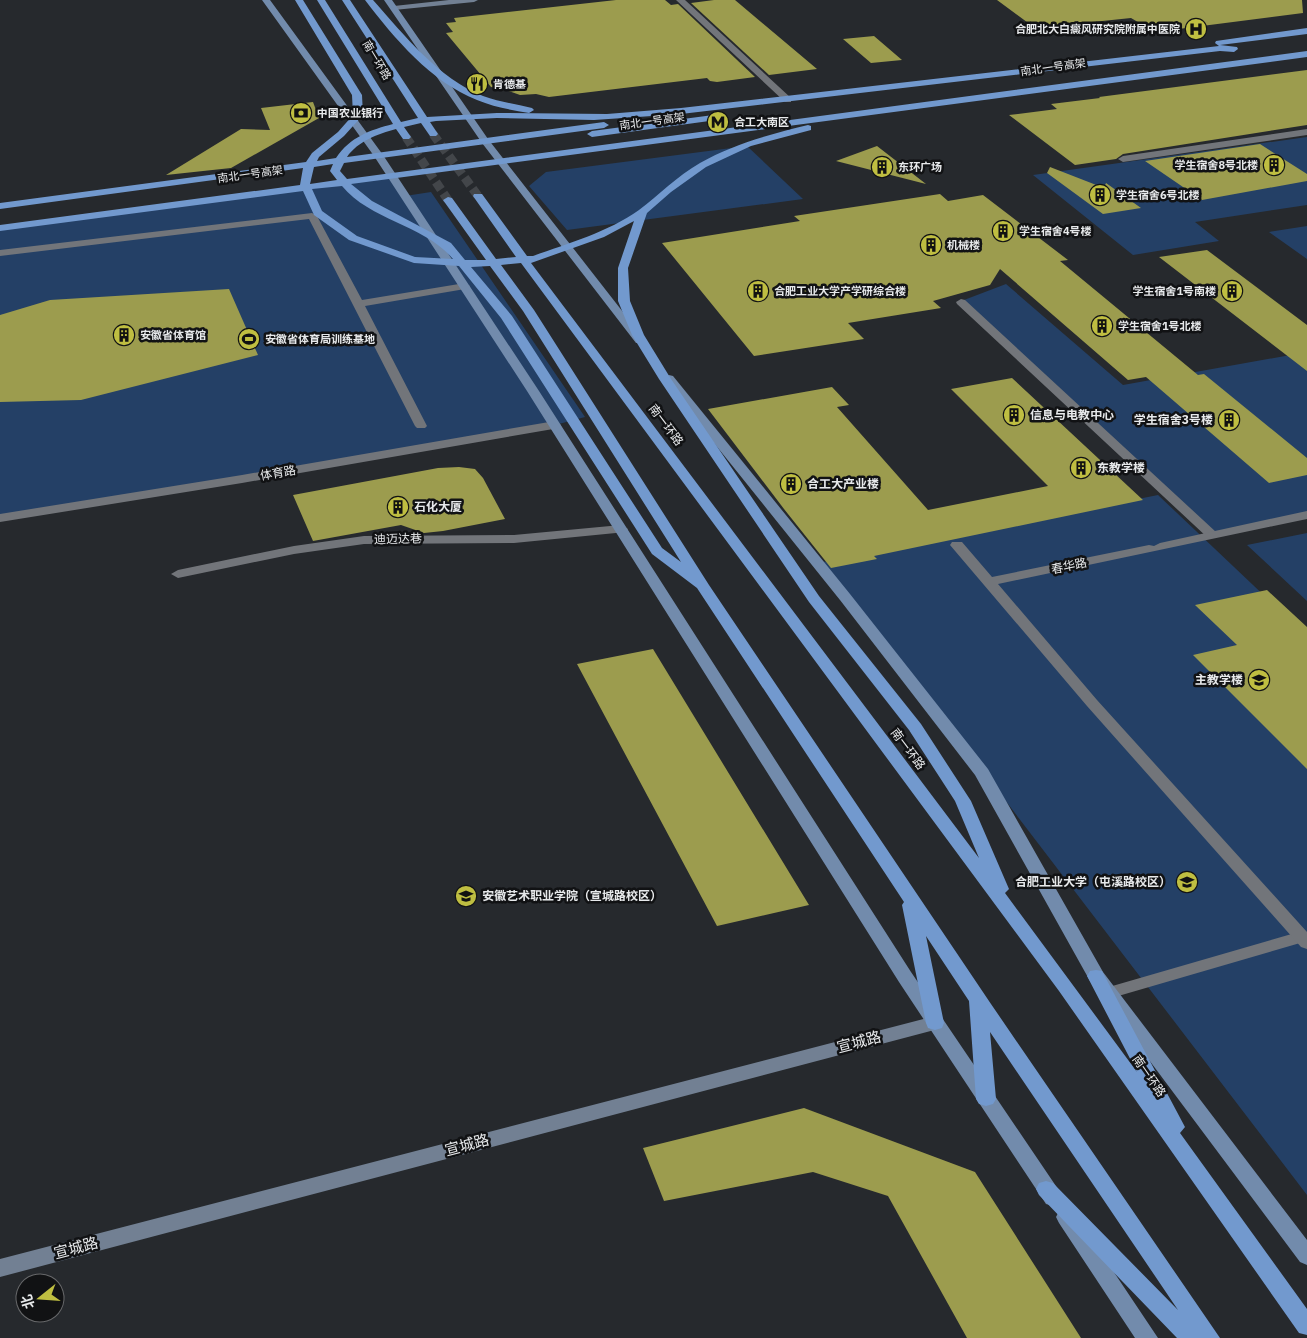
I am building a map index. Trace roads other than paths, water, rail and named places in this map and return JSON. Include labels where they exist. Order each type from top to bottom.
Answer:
[{"type":"highway","points":[[298,0],[357,95],[358,115],[341,134],[315,155],[307,170],[305,184],[318,213],[353,238],[414,260],[473,264],[535,259],[600,235],[642,212],[667,190],[703,165],[748,144],[818,126],[1085,89],[1244,55]]},
{"type":"highway","name":"南一环路","points":[[321,0],[406,137]]},
{"type":"highway","name":"南一环路","points":[[346,0],[433,134]]},
{"type":"highway","points":[[369,0],[405,42],[433,70],[461,90],[492,103],[522,109],[602,117]]},
{"type":"highway","points":[[0,206],[1307,31]]},
{"type":"highway","name":"南北一号高架","points":[[0,213],[1307,39]]},
{"type":"highway","name":"南北一号高架","points":[[0,220],[1307,46]]},
{"type":"highway","points":[[702,585],[657,551],[576,422],[506,316],[447,245],[368,203],[350,189],[335,171],[341,156],[357,141],[402,124],[459,117],[602,117],[681,111],[1220,48],[1234,49]]},
{"type":"highway","points":[[0,228],[1307,54]]},
{"type":"highway","name":"南一环路","points":[[478,196],[568,321],[1065,986],[1307,1326]]},
{"type":"highway","points":[[448,200],[528,310],[702,585],[977,1000],[1209,1338]]},
{"type":"highway","points":[[642,212],[623,268],[624,302],[638,334],[665,379],[814,599],[915,727],[963,801],[1013,916]]},
{"type":"highway","points":[[909,896],[935,1022]]},
{"type":"highway","points":[[1096,976],[1201,1178]]},
{"type":"highway","points":[[977,1000],[986,1099]]},
{"type":"highway","points":[[1046,1189],[1191,1338]]},
{"type":"main road","points":[[266,0],[378,155],[555,425],[935,1022],[1146,1338]]},
{"type":"main road","points":[[388,0],[501,161],[669,379],[845,597],[982,773],[1096,976],[1307,1256]]},
{"type":"street","points":[[394,8],[474,0]]},
{"type":"street","points":[[680,0],[788,100]]},
{"type":"street","points":[[1123,159],[1307,132]]},
{"type":"street","name":"体育路","points":[[0,518],[242,479],[555,425]]},
{"type":"street","name":"春华路","points":[[988,582],[1307,515]]},
{"type":"street","name":"迪迈达巷","points":[[178,574],[323,545],[365,540],[405,538],[529,540],[621,529]]},
{"type":"street","points":[[957,545],[1304,940]]},
{"type":"street","name":"宣城路","points":[[0,1268],[935,1022]]},
{"type":"lane","points":[[0,253],[312,216],[421,426]]},
{"type":"lane","points":[[359,304],[464,286]]},
{"type":"lane","points":[[961,302],[1212,535]]},
{"type":"lane","points":[[1108,992],[1304,940]]},
{"type":"tunnel","points":[[433,134],[478,196]]},
{"type":"tunnel","points":[[406,137],[448,200]]},
{"type":"place","name":"合肥北大白癜风研究院附属中医院","points":[[1196,29]]},
{"type":"place","name":"肯德基","points":[[477,84]]},
{"type":"place","name":"中国农业银行","points":[[301,113]]},
{"type":"place","name":"合工大南区","points":[[718,122]]},
{"type":"place","name":"学生宿舍8号北楼","points":[[1274,165]]},
{"type":"place","name":"东环广场","points":[[882,167]]},
{"type":"place","name":"学生宿舍6号北楼","points":[[1100,195]]},
{"type":"place","name":"学生宿舍4号楼","points":[[1003,231]]},
{"type":"place","name":"机械楼","points":[[931,245]]},
{"type":"place","name":"合肥工业大学产学研综合楼","points":[[758,291]]},
{"type":"place","name":"学生宿舍1号南楼","points":[[1232,291]]},
{"type":"place","name":"学生宿舍1号北楼","points":[[1102,326]]},
{"type":"place","name":"安徽省体育馆","points":[[124,335]]},
{"type":"place","name":"安徽省体育局训练基地","points":[[249,339]]},
{"type":"place","name":"信息与电教中心","points":[[1014,415]]},
{"type":"place","name":"学生宿舍3号楼","points":[[1229,420]]},
{"type":"place","name":"东教学楼","points":[[1081,468]]},
{"type":"place","name":"合工大产业楼","points":[[791,484]]},
{"type":"place","name":"石化大厦","points":[[398,507]]},
{"type":"place","name":"主教学楼","points":[[1259,680]]},
{"type":"place","name":"合肥工业大学（屯溪路校区）","points":[[1187,882]]},
{"type":"place","name":"安徽艺术职业学院（宣城路校区）","points":[[466,896]]}]
